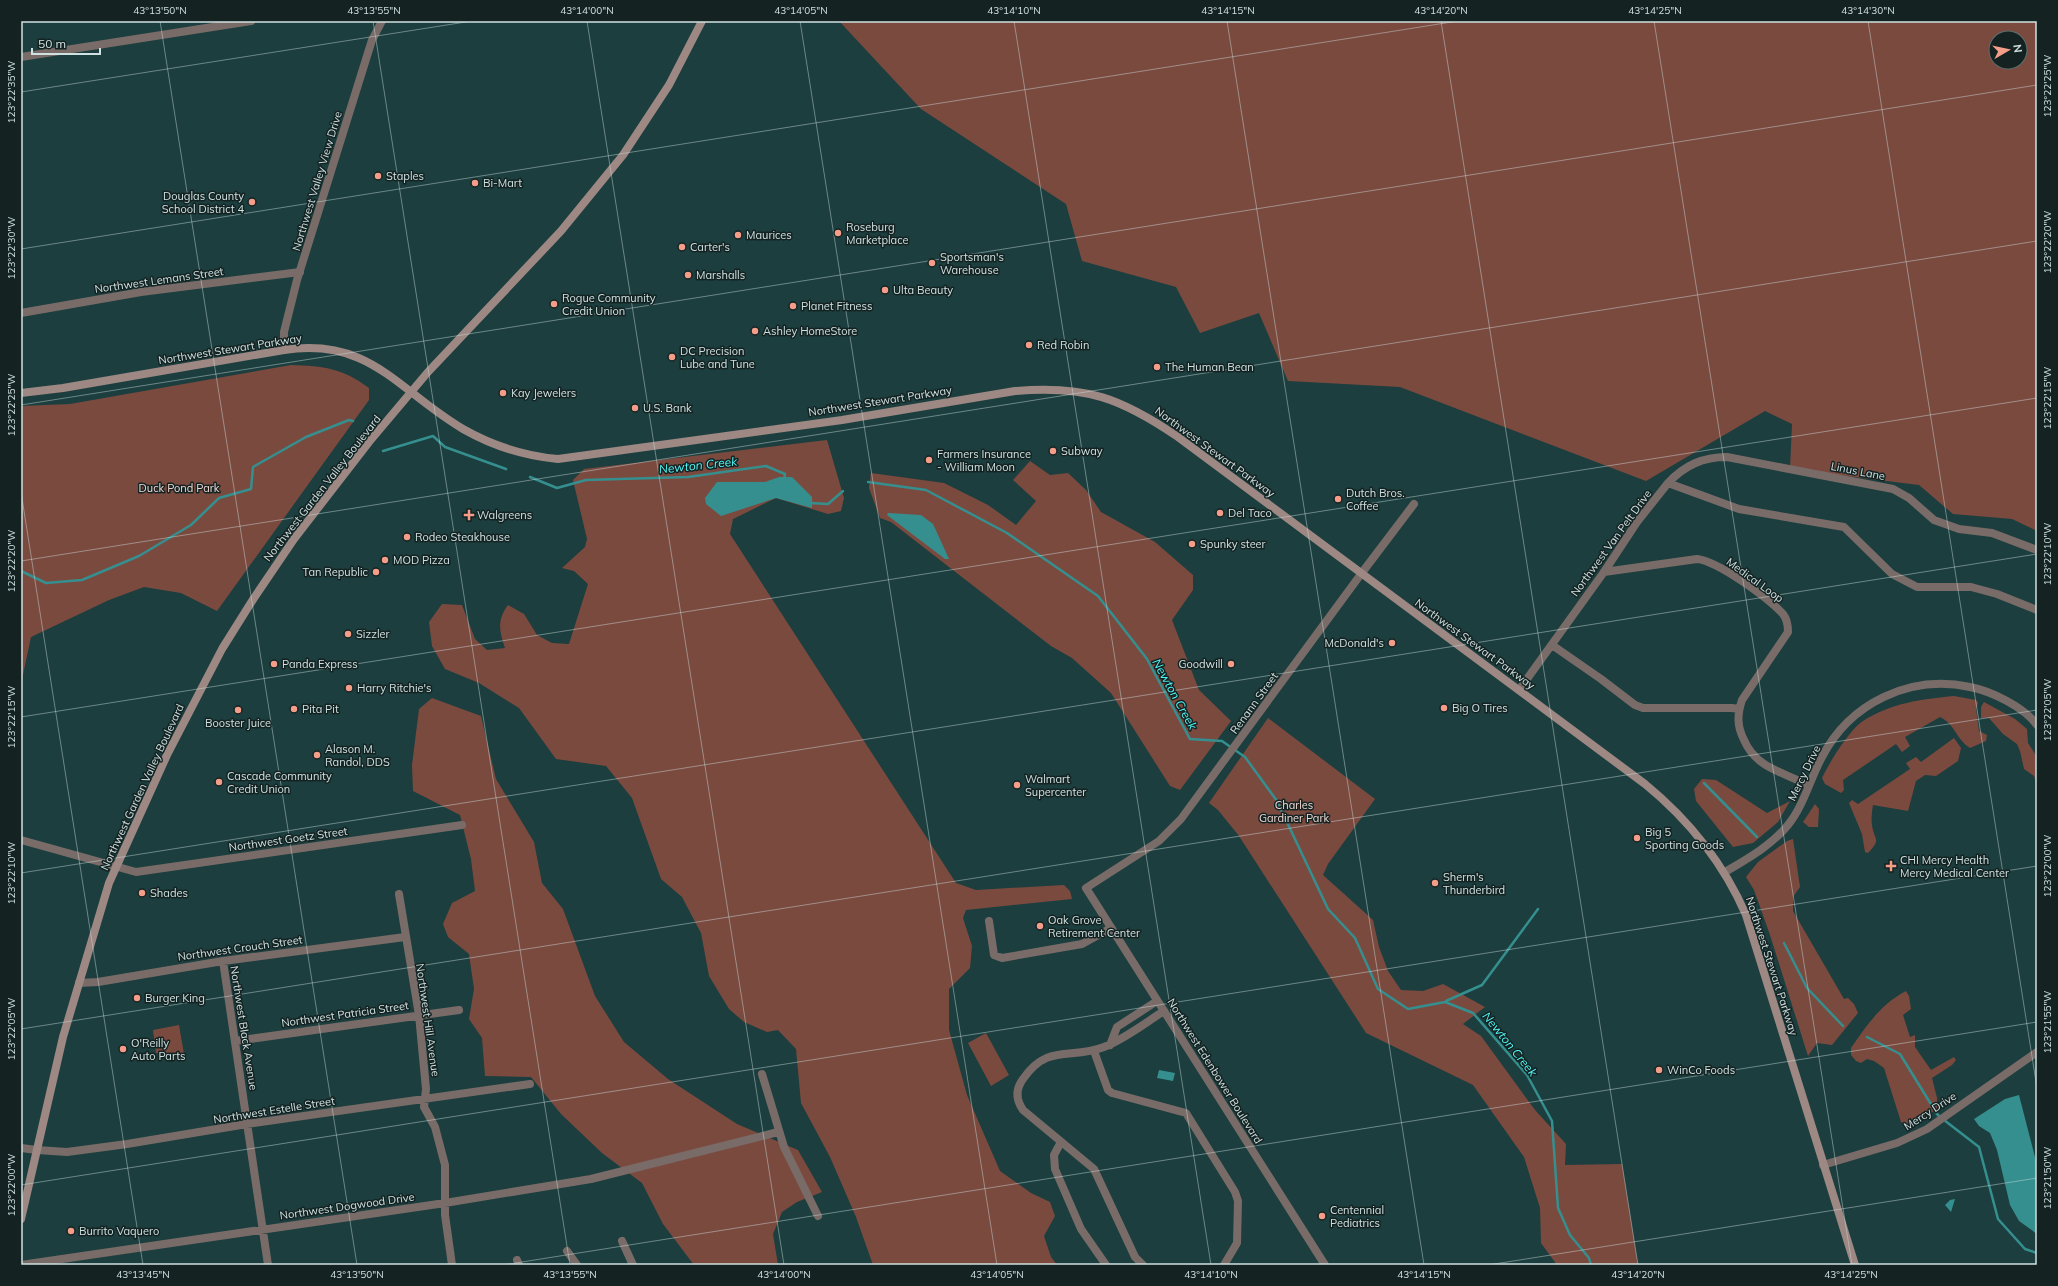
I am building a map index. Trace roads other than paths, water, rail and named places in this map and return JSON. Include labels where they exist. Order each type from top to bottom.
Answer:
[{"type":"main road","name":"Northwest Garden Valley Boulevard","points":[[21,1219],[63,1037],[109,883],[167,755],[209,674],[254,598],[298,533],[369,442],[411,393],[561,231],[623,155],[669,85],[702,21]]},
{"type":"main road","name":"Northwest Stewart Parkway","points":[[21,393],[64,388],[284,350],[311,348],[342,351],[376,366],[411,393],[463,429],[487,442],[521,454],[558,459],[842,420],[1015,391],[1046,389],[1094,394],[1127,405],[1160,424],[1645,784],[1669,804],[1696,833],[1725,872],[1746,915],[1854,1265]]},
{"type":"street","points":[[21,57],[249,21]]},
{"type":"street","name":"Northwest Valley View Drive","points":[[284,350],[284,332],[300,272],[372,40],[382,21]]},
{"type":"street","name":"Northwest Lemans Street","points":[[21,313],[141,292],[300,272]]},
{"type":"street","name":"Linus Lane","points":[[1668,483],[1679,471],[1694,463],[1712,458],[1727,457],[1893,489],[1909,498],[1934,520],[1959,529],[1992,533],[2037,550]]},
{"type":"street","points":[[1668,483],[1739,509],[1844,527],[1892,574],[1917,587],[1971,587],[1997,594],[2037,610]]},
{"type":"street","name":"Northwest Van Pelt Drive","points":[[1520,690],[1604,572],[1636,522],[1668,483]]},
{"type":"street","name":"Renann Street","points":[[1086,888],[1159,841],[1181,818],[1247,732],[1361,574],[1414,504]]},
{"type":"street","name":"Medical Loop","points":[[1604,572],[1697,559],[1705,560],[1739,580],[1783,614],[1788,626],[1788,632],[1746,692],[1739,709],[1738,724],[1750,753],[1770,768],[1808,785]]},
{"type":"street","points":[[1552,645],[1635,705],[1643,708],[1739,709]]},
{"type":"street","name":"Mercy Drive","points":[[1725,872],[1756,852],[1787,826],[1799,807],[1822,756],[1848,722],[1870,704],[1909,688],[1936,684],[1977,688],[2019,708],[2037,725]]},
{"type":"street","name":"Northwest Goetz Street","points":[[21,840],[117,868],[136,872],[462,825]]},
{"type":"street","name":"Northwest Edenbower Boulevard","points":[[1086,888],[1325,1265]]},
{"type":"street","name":"Northwest Hill Avenue","points":[[400,894],[405,937],[419,1015],[426,1089],[424,1107],[435,1127],[443,1152],[445,1165],[445,1203],[452,1265]]},
{"type":"street","points":[[989,921],[994,955],[1002,958],[1082,944],[1111,928]]},
{"type":"street","name":"Northwest Crouch Street","points":[[79,983],[98,982],[223,961],[405,937]]},
{"type":"street","name":"Northwest Black Avenue","points":[[223,961],[268,1265]]},
{"type":"street","points":[[1110,1045],[1117,1027],[1157,1001]]},
{"type":"street","name":"Northwest Patricia Street","points":[[235,1041],[459,1010]]},
{"type":"street","points":[[1143,1265],[1135,1257],[1097,1174],[1062,1142],[1023,1110],[1017,1097],[1019,1087],[1026,1076],[1040,1061],[1047,1057],[1094,1051],[1110,1045],[1164,1011]]},
{"type":"street","points":[[1094,1051],[1108,1090],[1112,1093],[1186,1113],[1235,1192],[1238,1201],[1237,1243],[1224,1265]]},
{"type":"street","name":"Mercy Drive","points":[[1824,1165],[1897,1143],[1918,1134],[2037,1052]]},
{"type":"street","points":[[762,1074],[778,1132],[818,1216]]},
{"type":"street","name":"Northwest Estelle Street","points":[[21,1148],[67,1152],[91,1149],[247,1124],[530,1084]]},
{"type":"street","name":"Northwest Dogwood Drive","points":[[21,1265],[445,1203],[591,1179],[778,1132]]},
{"type":"street","points":[[1062,1142],[1054,1156],[1055,1170],[1081,1229],[1106,1265]]},
{"type":"street","points":[[622,1241],[633,1265]]},
{"type":"street","points":[[567,1251],[576,1265]]},
{"type":"water","points":[[779,477],[792,477],[812,497],[812,508],[776,498],[721,516],[706,504],[705,498],[717,482],[765,482]]},
{"type":"water","points":[[888,513],[921,515],[933,524],[949,559],[945,559],[887,515]]},
{"type":"water","points":[[1159,1070],[1175,1073],[1173,1081],[1157,1078]]},
{"type":"water","points":[[2019,1095],[2037,1165],[2037,1234],[2019,1221],[2010,1205],[1997,1150],[1990,1133],[1979,1126],[1974,1119],[2005,1099]]},
{"type":"water","points":[[1955,1199],[1951,1212],[1945,1205],[1950,1200]]},
{"type":"waterway","name":"Newton Creek","points":[[21,571],[46,583],[82,580],[139,556],[191,525],[219,498],[251,489],[253,467],[306,437],[349,420],[353,421]]},
{"type":"waterway","name":"Newton Creek","points":[[383,451],[433,436],[445,447],[506,469]]},
{"type":"waterway","name":"Newton Creek","points":[[530,477],[557,488],[586,480],[688,477],[766,466],[785,474],[784,480]]},
{"type":"waterway","name":"Newton Creek","points":[[868,482],[926,490],[1007,533],[1098,596],[1147,659],[1190,739],[1222,741],[1245,757],[1277,801],[1328,909],[1355,938],[1378,989],[1408,1009],[1445,1002],[1473,1013],[1527,1075],[1552,1121],[1558,1208],[1570,1235],[1589,1258],[1591,1265]]},
{"type":"waterway","name":"Newton Creek","points":[[810,503],[828,504],[843,491]]},
{"type":"waterway","points":[[1704,783],[1757,837]]},
{"type":"waterway","points":[[1446,1001],[1482,985],[1538,909]]},
{"type":"waterway","points":[[1784,943],[1807,988],[1843,1026]]},
{"type":"waterway","points":[[1867,1037],[1900,1054],[1940,1117]]},
{"type":"waterway","points":[[1944,1120],[1979,1147],[1998,1219],[2025,1249],[2037,1253]]},
{"type":"place","name":"Staples","points":[[378,176]]},
{"type":"place","name":"Bi-Mart","points":[[475,183]]},
{"type":"place","name":"Douglas County School District 4","points":[[252,202]]},
{"type":"place","name":"Roseburg Marketplace","points":[[838,233]]},
{"type":"place","name":"Maurices","points":[[738,235]]},
{"type":"place","name":"Carter's","points":[[682,247]]},
{"type":"place","name":"Sportsman's Warehouse","points":[[932,263]]},
{"type":"place","name":"Marshalls","points":[[688,275]]},
{"type":"place","name":"Ulta Beauty","points":[[885,290]]},
{"type":"place","name":"Rogue Community Credit Union","points":[[554,304]]},
{"type":"place","name":"Planet Fitness","points":[[793,306]]},
{"type":"place","name":"Ashley HomeStore","points":[[755,331]]},
{"type":"place","name":"Red Robin","points":[[1029,345]]},
{"type":"place","name":"DC Precision Lube and Tune","points":[[672,357]]},
{"type":"place","name":"The Human Bean","points":[[1157,367]]},
{"type":"place","name":"Kay Jewelers","points":[[503,393]]},
{"type":"place","name":"U.S. Bank","points":[[635,408]]},
{"type":"place","name":"Subway","points":[[1053,451]]},
{"type":"place","name":"Farmers Insurance - William Moon","points":[[929,460]]},
{"type":"place","name":"Dutch Bros. Coffee","points":[[1338,499]]},
{"type":"place","name":"Del Taco","points":[[1220,513]]},
{"type":"place","name":"Walgreens","points":[[469,515]]},
{"type":"place","name":"Rodeo Steakhouse","points":[[407,537]]},
{"type":"place","name":"Spunky steer","points":[[1192,544]]},
{"type":"place","name":"MOD Pizza","points":[[385,560]]},
{"type":"place","name":"Tan Republic","points":[[376,572]]},
{"type":"place","name":"Sizzler","points":[[348,634]]},
{"type":"place","name":"McDonald's","points":[[1392,643]]},
{"type":"place","name":"Panda Express","points":[[274,664]]},
{"type":"place","name":"Goodwill","points":[[1231,664]]},
{"type":"place","name":"Harry Ritchie's","points":[[349,688]]},
{"type":"place","name":"Big O Tires","points":[[1444,708]]},
{"type":"place","name":"Pita Pit","points":[[294,709]]},
{"type":"place","name":"Booster Juice","points":[[238,710]]},
{"type":"place","name":"Alason M. Randol, DDS","points":[[317,755]]},
{"type":"place","name":"Cascade Community Credit Union","points":[[219,782]]},
{"type":"place","name":"Walmart Supercenter","points":[[1017,785]]},
{"type":"place","name":"Big 5 Sporting Goods","points":[[1637,838]]},
{"type":"place","name":"CHI Mercy Health Mercy Medical Center","points":[[1891,866]]},
{"type":"place","name":"Sherm's Thunderbird","points":[[1435,883]]},
{"type":"place","name":"Shades","points":[[142,893]]},
{"type":"place","name":"Oak Grove Retirement Center","points":[[1040,926]]},
{"type":"place","name":"Burger King","points":[[137,998]]},
{"type":"place","name":"O'Reilly Auto Parts","points":[[123,1049]]},
{"type":"place","name":"WinCo Foods","points":[[1659,1070]]},
{"type":"place","name":"Centennial Pediatrics","points":[[1322,1216]]},
{"type":"place","name":"Burrito Vaquero","points":[[71,1231]]},
{"type":"park label","name":"Duck Pond Park","points":[[179,488]]},
{"type":"park label","name":"Charles Gardiner Park","points":[[1294,811]]}]
